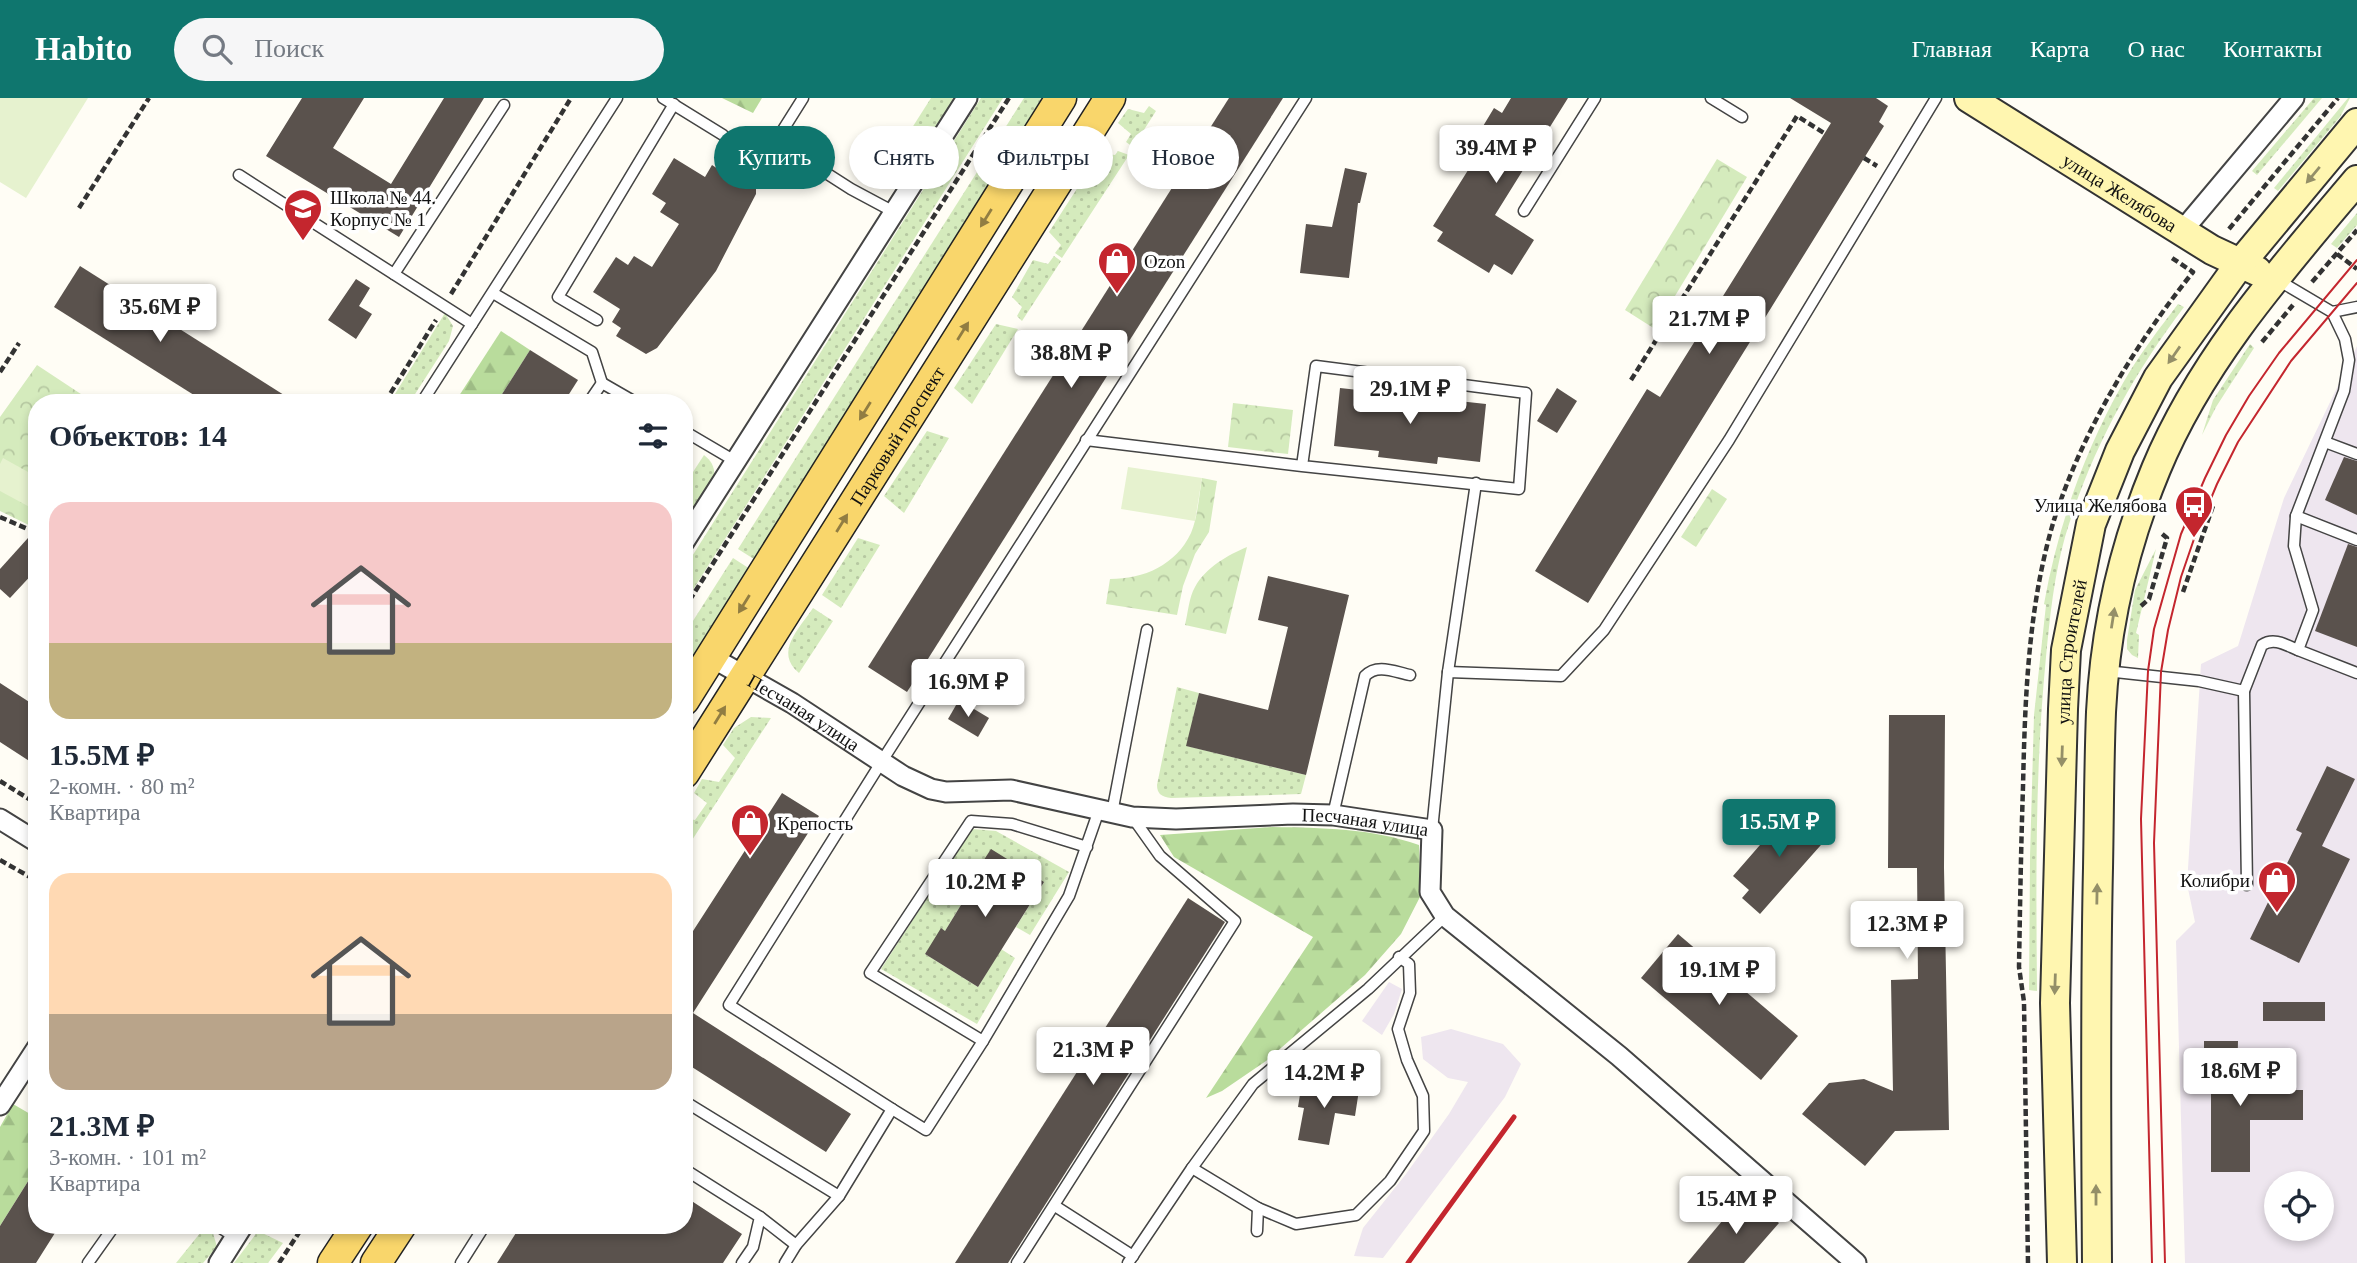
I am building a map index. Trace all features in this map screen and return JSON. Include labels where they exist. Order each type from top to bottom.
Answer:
[{"type":"main road","name":"Парковый проспект","points":[[693,686],[1061,98]]},
{"type":"main road","name":"Парковый проспект","points":[[693,759],[1110,98]]},
{"type":"main road","name":"улица Желябова","points":[[1969,98],[2239,265],[2276,278]]},
{"type":"main road","name":"улица Строителей","points":[[2062,1263],[2055,1003],[2063,709],[2066,650],[2091,524],[2120,451],[2158,378],[2239,265],[2357,123]]},
{"type":"main road","name":"улица Строителей","points":[[2096,1263],[2095,990],[2101,709],[2117,592],[2131,537],[2156,467],[2191,397],[2238,327],[2357,180]]},
{"type":"main road","points":[[333,1263],[352,1234]]},
{"type":"main road","points":[[376,1263],[395,1234]]},
{"type":"street","points":[[693,528],[967,98]]},
{"type":"street","points":[[2182,230],[2294,98]]},
{"type":"street","name":"Песчаная улица","points":[[711,657],[792,703],[911,780],[930,789],[946,792],[1011,790],[1132,817],[1175,819],[1333,815],[1432,830],[1430,892],[1445,916],[1619,1056],[1856,1263]]},
{"type":"street","points":[[0,819],[28,836]]},
{"type":"street","points":[[0,1105],[28,1062]]},
{"type":"street","points":[[219,1263],[237,1234]]},
{"type":"lane","points":[[427,394],[617,98]]},
{"type":"lane","points":[[663,98],[714,129]]},
{"type":"lane","points":[[803,98],[776,141],[851,189],[894,212]]},
{"type":"lane","points":[[1147,630],[1105,812],[1087,847],[1069,896],[984,1041],[926,1130],[729,1005],[1306,98]]},
{"type":"lane","points":[[1524,211],[1595,98]]},
{"type":"lane","points":[[1711,98],[1742,117]]},
{"type":"lane","points":[[1448,672],[1561,676],[1604,630],[1729,440],[1936,98]]},
{"type":"lane","points":[[597,320],[558,296],[674,104]]},
{"type":"lane","points":[[394,274],[504,105]]},
{"type":"lane","points":[[239,175],[472,324]]},
{"type":"lane","points":[[2276,278],[2332,312],[2345,339],[2348,360],[2344,391],[2296,516],[2294,546],[2313,610],[2298,650]]},
{"type":"lane","points":[[492,293],[592,352],[602,383],[621,394]]},
{"type":"lane","points":[[2332,312],[2357,307]]},
{"type":"lane","points":[[1086,440],[1303,466],[1519,489],[1526,393],[1316,366],[1303,466]]},
{"type":"lane","points":[[594,394],[602,383]]},
{"type":"lane","points":[[693,436],[736,461]]},
{"type":"lane","points":[[2325,442],[2357,454]]},
{"type":"lane","points":[[1432,830],[1448,672],[1476,483]]},
{"type":"lane","points":[[2296,516],[2357,540]]},
{"type":"lane","points":[[2247,885],[2244,691],[2262,645],[2275,641],[2357,674]]},
{"type":"lane","points":[[1333,815],[1365,676],[1370,670],[1377,668],[1410,675]]},
{"type":"lane","points":[[2105,671],[2199,681],[2244,691]]},
{"type":"lane","points":[[1017,1263],[1235,921],[1160,856],[1132,817]]},
{"type":"lane","points":[[984,1041],[870,973],[971,821],[1012,824],[1087,847]]},
{"type":"lane","points":[[1055,1206],[1130,1259],[1253,1084],[1368,989],[1445,916]]},
{"type":"lane","points":[[1192,1168],[1258,1208],[1296,1224],[1356,1215],[1390,1181],[1424,1131],[1423,1096],[1406,1060],[1398,1029],[1410,993],[1409,964],[1399,957]]},
{"type":"lane","points":[[693,1107],[839,1196]]},
{"type":"lane","points":[[785,1263],[796,1245],[839,1196],[892,1109]]},
{"type":"lane","points":[[693,1175],[761,1217],[796,1245]]},
{"type":"lane","points":[[1257,1231],[1258,1208]]},
{"type":"lane","points":[[742,1263],[753,1247],[761,1217]]},
{"type":"lane","points":[[88,1263],[108,1234]]},
{"type":"lane","points":[[461,1263],[479,1234]]},
{"type":"path","points":[[79,208],[149,98]]},
{"type":"path","points":[[390,394],[571,98]]},
{"type":"path","points":[[693,595],[1009,98]]},
{"type":"path","points":[[2229,229],[2338,98]]},
{"type":"path","points":[[1631,380],[1797,116],[1824,133]]},
{"type":"path","points":[[2337,254],[2357,269]]},
{"type":"path","points":[[0,372],[19,343]]},
{"type":"path","points":[[2183,592],[2213,506]]},
{"type":"path","points":[[0,517],[28,529]]},
{"type":"path","points":[[2140,607],[2149,599],[2167,538],[2160,532]]},
{"type":"path","points":[[0,781],[28,798]]},
{"type":"path","points":[[0,860],[28,876]]},
{"type":"path","points":[[279,1263],[298,1234]]},
{"type":"shaded area","points":[[2357,346],[2357,1263],[2185,1263],[2176,941],[2195,922],[2187,884],[2201,664],[2238,646],[2284,498]]},
{"type":"shaded area","points":[[1389,982],[1402,989],[1394,1014],[1382,1035],[1362,1021]]},
{"type":"shaded area","points":[[1451,1029],[1503,1044],[1521,1064],[1505,1097],[1383,1258],[1354,1256],[1363,1228],[1406,1174],[1449,1114],[1468,1082],[1448,1078],[1423,1059],[1421,1037]]},
{"type":"green space","points":[[0,98],[88,98],[26,198],[0,182]]},
{"type":"green space","points":[[722,98],[762,98],[753,113]]},
{"type":"green space","points":[[931,98],[954,98],[936,126],[913,126]]},
{"type":"green space","points":[[981,98],[1003,98],[985,126],[973,126],[973,146],[959,168],[959,133]]},
{"type":"green space","points":[[1024,98],[1050,98],[1032,126],[1006,126]]},
{"type":"green space","points":[[2314,98],[2322,98],[2257,175],[2252,171]]},
{"type":"green space","points":[[2348,98],[2340,117],[2278,191],[2274,188]]},
{"type":"green space","points":[[1149,106],[1156,111],[1146,126],[1127,126],[1127,131],[1118,123],[1128,109],[1144,113]]},
{"type":"green space","points":[[1118,151],[1127,154],[1127,158],[1113,180],[1113,155]]},
{"type":"green space","points":[[1717,159],[1747,177],[1655,329],[1625,310]]},
{"type":"green space","points":[[973,178],[973,189],[992,189],[757,561],[738,549]]},
{"type":"green space","points":[[924,189],[946,189],[693,590],[693,555]]},
{"type":"green space","points":[[1077,189],[1107,189],[1062,258],[1055,253],[1061,245],[1049,232]]},
{"type":"green space","points":[[2357,213],[2357,225],[2337,248],[2331,244]]},
{"type":"green space","points":[[1054,256],[1061,261],[1022,321],[1017,316],[1022,307],[1012,297],[1033,260],[1048,264]]},
{"type":"green space","points":[[2178,304],[2184,307],[2130,388],[2100,446],[2075,506],[2058,566],[2042,699],[2038,782],[2037,991],[2029,990],[2034,715],[2044,604],[2050,575],[2074,490],[2096,436],[2129,373]]},
{"type":"green space","points":[[445,313],[453,326],[449,341],[415,394],[395,394]]},
{"type":"green space","points":[[996,324],[1018,329],[972,404],[954,388]]},
{"type":"green space","points":[[501,331],[530,350],[502,394],[460,394]]},
{"type":"green space","points":[[2250,344],[2254,348],[2216,407],[2202,435],[2213,400]]},
{"type":"green space","points":[[37,365],[81,394],[28,394],[28,525],[0,511],[0,417]]},
{"type":"green space","points":[[1233,403],[1293,410],[1288,454],[1228,447]]},
{"type":"green space","points":[[927,431],[949,438],[904,513],[884,496]]},
{"type":"green space","points":[[704,455],[710,461],[714,475],[713,483],[693,514],[693,472]]},
{"type":"green space","points":[[3,458],[28,472],[28,506],[0,491],[0,464]]},
{"type":"green space","points":[[1128,467],[1202,478],[1195,521],[1121,509]]},
{"type":"green space","points":[[1202,478],[1217,481],[1209,532],[1195,554],[1183,586],[1177,615],[1106,604],[1110,579],[1135,576],[1158,568],[1177,554],[1185,544],[1195,520]]},
{"type":"green space","points":[[1712,489],[1727,499],[1696,547],[1681,537]]},
{"type":"green space","points":[[858,538],[880,545],[841,608],[822,595]]},
{"type":"green space","points":[[1247,547],[1226,634],[1185,625],[1191,595],[1205,573],[1218,562]]},
{"type":"green space","points":[[2156,549],[2136,633],[2139,635],[2138,658],[2127,649],[2135,590]]},
{"type":"green space","points":[[733,558],[750,569],[693,659],[693,621]]},
{"type":"green space","points":[[813,608],[833,621],[799,673],[792,665],[789,649],[791,640]]},
{"type":"green space","points":[[1177,687],[1199,693],[1187,746],[1306,775],[1301,794],[1171,798],[1161,794],[1157,785]]},
{"type":"green space","points":[[751,717],[771,718],[693,839],[693,820],[707,803],[694,793],[702,779],[719,782],[735,758],[723,745],[734,728]]},
{"type":"green space","points":[[1272,827],[1365,832],[1419,845],[1421,895],[1401,934],[1365,975],[1266,1061],[1222,1091],[1206,1098],[1313,937],[1174,857],[1160,835]]},
{"type":"green space","points":[[972,829],[996,831],[1069,872],[1030,935],[1016,927],[1044,882],[977,872],[980,874],[945,931],[925,954],[978,987],[1001,949],[1015,958],[977,1024],[881,969]]},
{"type":"green space","points":[[13,1104],[28,1113],[28,1181],[0,1226],[0,1127]]},
{"type":"green space","points":[[199,1234],[213,1234],[217,1247],[203,1263],[176,1263]]},
{"type":"green space","points":[[256,1234],[264,1234],[283,1243],[268,1263],[234,1263]]},
{"type":"building","points":[[302,98],[364,98],[333,148],[391,184],[444,98],[484,98],[399,237],[266,156]]},
{"type":"building","points":[[1229,98],[1283,98],[1239,168],[1239,126],[1211,126]]},
{"type":"building","points":[[1511,98],[1568,98],[1495,215],[1534,240],[1512,275],[1494,264],[1489,273],[1437,241],[1443,232],[1433,226],[1470,167],[1462,161],[1494,108],[1502,113]]},
{"type":"building","points":[[1790,98],[1876,98],[1888,106],[1879,122],[1884,126],[1588,603],[1535,571],[1647,389],[1660,397],[1831,123]]},
{"type":"building","points":[[674,158],[705,177],[712,165],[714,166],[714,189],[756,189],[756,194],[716,271],[657,348],[646,354],[616,336],[621,328],[612,322],[620,309],[593,292],[616,257],[628,265],[634,256],[652,267],[679,224],[660,212],[666,203],[652,194]]},
{"type":"building","points":[[1345,168],[1367,173],[1358,203],[1349,278],[1300,273],[1306,224],[1332,227]]},
{"type":"building","points":[[1171,189],[1225,189],[907,692],[868,667]]},
{"type":"building","points":[[80,266],[282,394],[192,394],[54,307]]},
{"type":"building","points":[[356,279],[370,288],[359,306],[372,314],[356,339],[328,320]]},
{"type":"building","points":[[530,350],[578,380],[569,394],[502,394]]},
{"type":"building","points":[[1340,388],[1486,404],[1480,462],[1438,457],[1437,464],[1378,457],[1379,451],[1334,446]]},
{"type":"building","points":[[1557,388],[1577,401],[1557,433],[1537,421]]},
{"type":"building","points":[[2344,457],[2357,461],[2357,515],[2325,500]]},
{"type":"building","points":[[28,538],[28,579],[10,598],[0,589],[0,569]]},
{"type":"building","points":[[2348,544],[2357,547],[2357,647],[2315,631]]},
{"type":"building","points":[[1268,576],[1349,595],[1306,775],[1186,746],[1199,693],[1268,710],[1288,627],[1258,620]]},
{"type":"building","points":[[0,683],[28,701],[28,760],[0,742]]},
{"type":"building","points":[[959,700],[989,718],[978,737],[948,719]]},
{"type":"building","points":[[1889,715],[1945,715],[1944,868],[1949,1130],[1895,1131],[1865,1166],[1802,1114],[1829,1083],[1864,1079],[1893,1091],[1891,980],[1918,979],[1917,868],[1888,868]]},
{"type":"building","points":[[2327,766],[2355,779],[2322,846],[2350,859],[2299,963],[2250,939],[2302,833],[2296,830]]},
{"type":"building","points":[[782,793],[819,816],[693,1013],[693,931]]},
{"type":"building","points":[[1793,807],[1828,837],[1760,914],[1742,898],[1749,890],[1733,876]]},
{"type":"building","points":[[991,849],[1044,882],[978,987],[925,954],[941,928],[945,931],[980,874],[976,872]]},
{"type":"building","points":[[1188,898],[1225,922],[1008,1263],[955,1263]]},
{"type":"building","points":[[1678,934],[1798,1036],[1761,1080],[1641,978]]},
{"type":"building","points":[[2263,1002],[2325,1002],[2325,1021],[2263,1021]]},
{"type":"building","points":[[693,1013],[851,1114],[826,1152],[693,1068]]},
{"type":"building","points":[[2204,1041],[2238,1041],[2237,1082],[2250,1082],[2250,1090],[2303,1090],[2303,1120],[2250,1120],[2250,1172],[2211,1172],[2211,1075],[2204,1075]]},
{"type":"building","points":[[1302,1082],[1359,1090],[1355,1116],[1335,1113],[1329,1145],[1298,1140],[1304,1108],[1298,1107]]},
{"type":"building","points":[[28,1181],[28,1234],[54,1234],[36,1263],[0,1263],[0,1226]]},
{"type":"building","points":[[1743,1196],[1779,1223],[1744,1263],[1687,1263]]},
{"type":"building","points":[[693,1202],[742,1234],[723,1263],[497,1263],[515,1234],[693,1234]]},
{"type":"tram line","points":[[2152,1263],[2141,819],[2148,671],[2154,629],[2181,534],[2226,435],[2279,353],[2357,260]]},
{"type":"tram line","points":[[2165,1263],[2154,843],[2161,672],[2168,630],[2194,539],[2238,442],[2291,361],[2357,283]]},
{"type":"railway","points":[[1408,1263],[1514,1117]]},
{"type":"place","name":"Школа № 44. Корпус № 1","points":[[303,242]]},
{"type":"place","name":"Ozon","points":[[1117,295]]},
{"type":"place","name":"Улица Желябова","points":[[2194,539]]},
{"type":"place","name":"Крепость","points":[[750,857]]},
{"type":"place","name":"Колибри","points":[[2277,914]]}]
